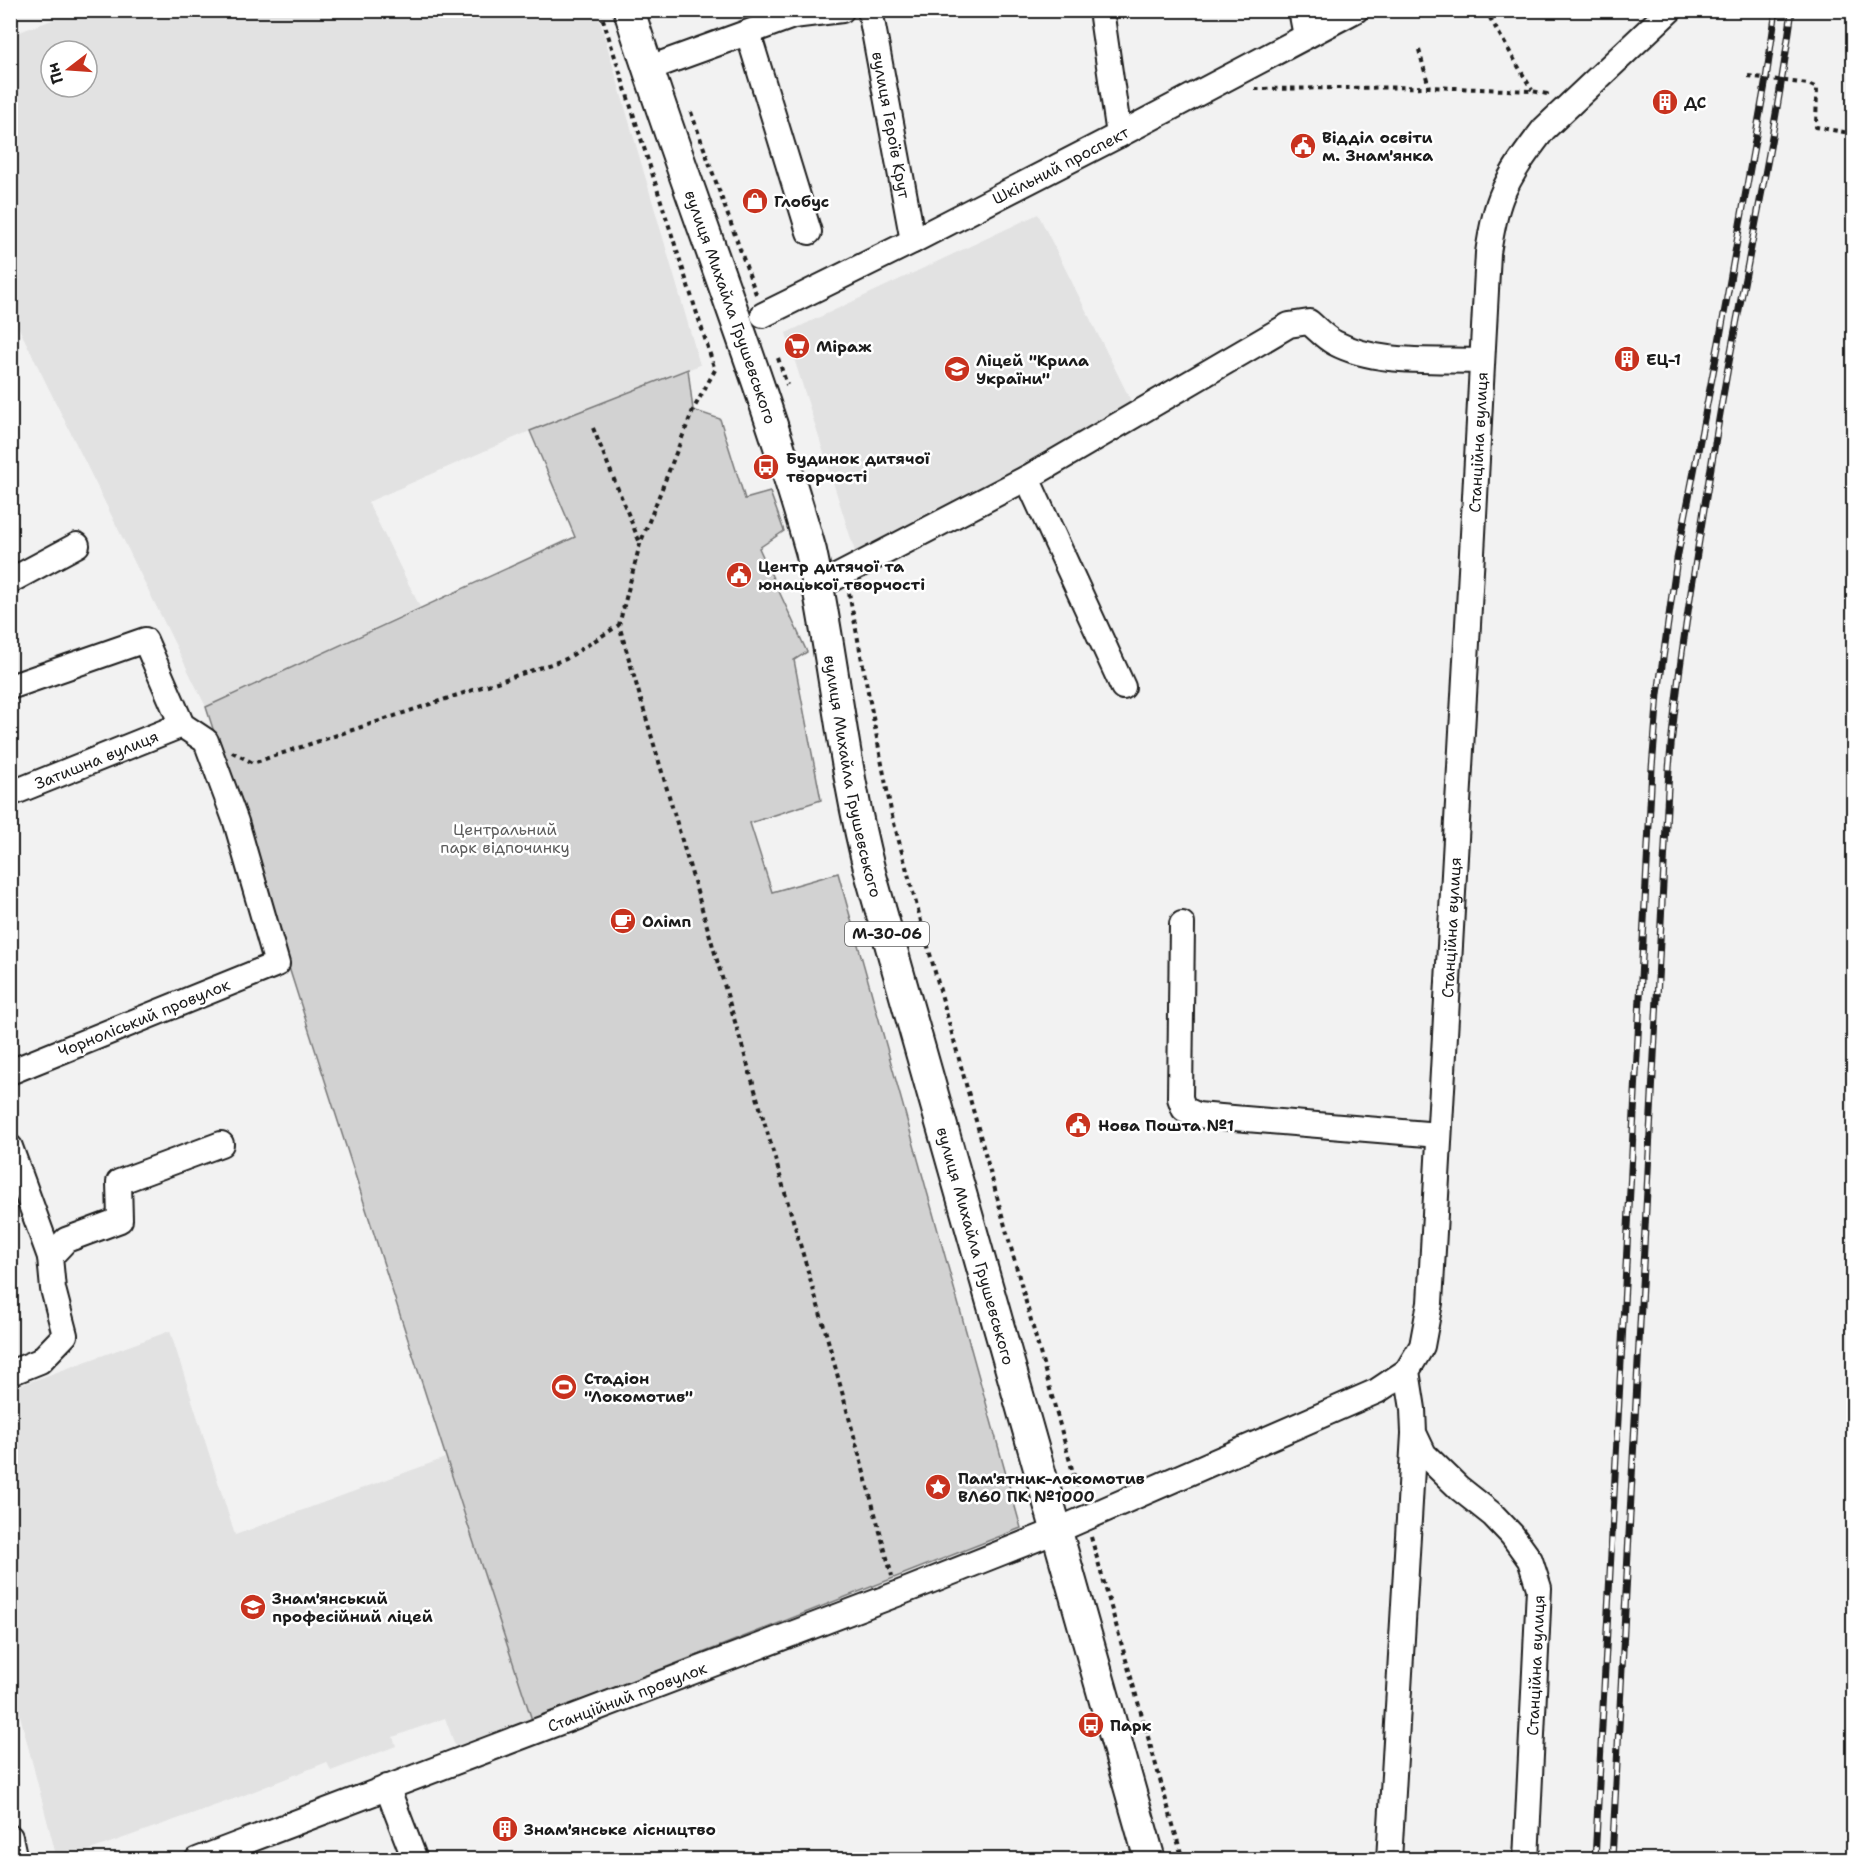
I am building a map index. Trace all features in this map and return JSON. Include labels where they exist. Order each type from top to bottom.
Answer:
[{"type":"main road","name":"вулиця Михайла Грушевського","points":[[629,10],[647,69],[745,342],[800,510],[819,586],[852,794],[863,848],[1150,1860]]},
{"type":"street","points":[[647,69],[793,16],[842,10]]},
{"type":"street","name":"вулиця Героїв Крут","points":[[870,10],[913,241]]},
{"type":"street","points":[[1101,10],[1119,135]]},
{"type":"street","points":[[1301,10],[1306,36]]},
{"type":"street","name":"Шкільний проспект","points":[[763,315],[913,241],[1356,10]]},
{"type":"street","name":"Станційна вулиця","points":[[1526,1860],[1539,1588],[1530,1560],[1512,1535],[1493,1515],[1459,1488],[1424,1454],[1414,1433],[1407,1371],[1422,1346],[1430,1303],[1488,253],[1501,197],[1527,151],[1544,129],[1670,10]]},
{"type":"street","points":[[747,33],[809,232]]},
{"type":"street","points":[[819,586],[1028,478],[1289,325],[1309,322],[1334,342],[1382,357],[1482,361]]},
{"type":"street","points":[[1028,478],[1124,687]]},
{"type":"street","points":[[10,581],[77,545]]},
{"type":"street","points":[[10,687],[145,640],[182,725]]},
{"type":"street","name":"Затишна вулиця","points":[[10,794],[182,725]]},
{"type":"street","name":"Чорноліський провулок","points":[[10,1072],[277,964],[236,822],[206,741],[182,725]]},
{"type":"street","points":[[1182,924],[1179,1098],[1184,1109],[1197,1115],[1439,1135]]},
{"type":"street","points":[[50,1257],[66,1240],[120,1220],[119,1182],[221,1144]]},
{"type":"street","points":[[10,1147],[50,1257],[53,1289],[65,1335],[40,1361],[10,1373]]},
{"type":"street","name":"Станційний провулок","points":[[197,1860],[897,1594],[1056,1531],[1377,1391],[1407,1371]]},
{"type":"street","points":[[1389,1860],[1414,1433]]},
{"type":"street","points":[[387,1787],[415,1860]]},
{"type":"street","points":[[10,1837],[15,1860]]},
{"type":"path","points":[[600,10],[716,370],[693,410],[640,544],[619,625],[826,1333],[897,1594]]},
{"type":"path","points":[[1490,18],[1532,91]]},
{"type":"path","points":[[1419,50],[1430,87]]},
{"type":"path","points":[[1748,76],[1808,84],[1817,88],[1816,127],[1849,133],[1854,128]]},
{"type":"path","points":[[1249,89],[1430,87],[1532,91],[1547,94],[1541,104]]},
{"type":"path","points":[[593,428],[640,544]]},
{"type":"path","points":[[846,573],[892,816],[1085,1519],[1183,1860]]},
{"type":"path","points":[[223,746],[253,763],[566,659],[619,625]]},
{"type":"shaded area","points":[[80,10],[597,11],[700,365],[530,431],[368,502],[420,607],[206,707],[11,312],[11,35]]},
{"type":"shaded area","name":"Ліцей \"Крила України\"","points":[[1038,214],[1133,405],[857,558],[786,333]]},
{"type":"shaded area","name":"Знам'янський професійний ліцей","points":[[170,1331],[235,1535],[445,1458],[532,1720],[456,1748],[445,1718],[393,1737],[396,1746],[331,1771],[327,1762],[242,1796],[90,1850],[57,1859],[11,1680],[10,1389]]},
{"type":"green space","name":"Центральний парк відпочинку","points":[[688,369],[693,410],[720,419],[745,499],[770,492],[784,531],[759,548],[807,652],[794,660],[821,800],[750,823],[772,892],[838,873],[1021,1528],[532,1720],[408,1341],[206,707],[575,537],[530,431]]},
{"type":"railway","points":[[1595,1860],[1652,768],[1658,694],[1677,559],[1719,342],[1766,79],[1776,10]]},
{"type":"railway","points":[[1612,1860],[1672,736],[1684,636],[1705,503],[1728,366],[1772,137],[1792,10]]},
{"type":"place","name":"ДС","points":[[1665,102]]},
{"type":"place","name":"Відділ освіти м. Знам'янка","points":[[1303,146]]},
{"type":"place","name":"Глобус","points":[[755,201]]},
{"type":"place","name":"Міраж","points":[[797,346]]},
{"type":"place","name":"ЕЦ-1","points":[[1627,359]]},
{"type":"place","name":"Ліцей \"Крила України\"","points":[[957,369]]},
{"type":"place","name":"Будинок дитячої творчості","points":[[766,467]]},
{"type":"place","name":"Центр дитячої та юнацької творчості","points":[[739,575]]},
{"type":"place","name":"Олімп","points":[[623,921]]},
{"type":"place","name":"Нова Пошта №1","points":[[1078,1125]]},
{"type":"place","name":"Стадіон \"Локомотив\"","points":[[564,1387]]},
{"type":"place","name":"Пам'ятник-локомотив ВЛ60 ПК №1000","points":[[938,1487]]},
{"type":"place","name":"Знам'янський професійний ліцей","points":[[253,1607]]},
{"type":"place","name":"Парк","points":[[1091,1725]]},
{"type":"place","name":"Знам'янське лісництво","points":[[505,1829]]}]
